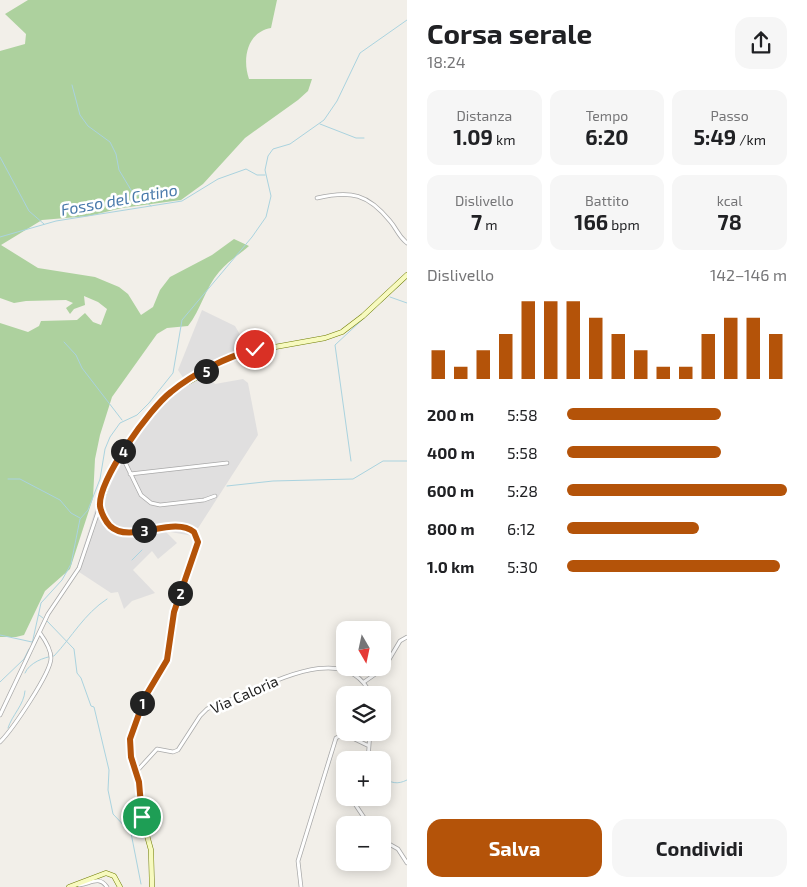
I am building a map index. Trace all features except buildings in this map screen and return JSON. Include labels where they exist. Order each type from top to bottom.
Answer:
[{"type":"main road","points":[[152,887],[151,850],[140,810],[140,786],[130,747],[131,730],[145,697],[167,660],[174,612],[198,542],[194,532],[185,527],[131,532],[115,529],[105,520],[100,505],[109,478],[121,454],[144,419],[177,387],[247,352],[337,334],[363,316],[407,275]]},
{"type":"main road","points":[[69,887],[106,873],[114,876],[120,887]]},
{"type":"street","points":[[317,198],[338,193],[356,195],[376,205],[392,223],[398,236],[407,242]]},
{"type":"street","points":[[121,454],[141,495],[155,504],[204,500],[215,496]]},
{"type":"street","points":[[130,474],[228,463]]},
{"type":"street","points":[[0,715],[48,614],[79,568],[100,505]]},
{"type":"street","points":[[0,742],[40,684],[51,661],[50,652],[40,633]]},
{"type":"street","points":[[366,686],[364,682],[384,668],[400,641],[407,638]]},
{"type":"street","name":"Via Caloria","points":[[136,772],[157,749],[176,752],[200,716],[207,710],[285,676],[324,669],[357,674],[364,682]]},
{"type":"street","points":[[301,887],[298,861],[336,738],[344,734],[369,746]]},
{"type":"street","points":[[369,741],[369,751]]},
{"type":"street","points":[[391,845],[398,849],[407,863]]},
{"type":"street","points":[[76,883],[83,884],[96,880],[104,882],[107,887]]},
{"type":"shaded area","points":[[202,310],[235,326],[252,355],[212,370],[212,381],[215,384],[243,379],[248,383],[258,435],[193,536],[165,531],[177,543],[158,559],[152,551],[133,570],[155,593],[132,601],[124,609],[118,592],[111,593],[76,570],[107,473],[122,444],[139,421],[165,394],[184,379],[178,370]]},
{"type":"green space","points":[[28,0],[277,0],[271,28],[256,35],[248,48],[246,63],[249,79],[312,79],[308,91],[245,138],[203,184],[181,200],[122,208],[89,216],[42,220],[1,245],[38,268],[95,277],[119,287],[128,294],[141,315],[153,307],[160,290],[170,277],[212,255],[234,239],[249,246],[214,278],[188,326],[167,328],[157,334],[112,397],[100,435],[95,459],[93,498],[70,569],[45,591],[24,635],[0,637],[0,323],[28,332],[39,326],[41,321],[77,320],[85,313],[93,322],[101,325],[107,309],[98,302],[84,296],[85,305],[74,309],[70,314],[66,308],[73,303],[66,300],[14,303],[0,298],[0,51],[25,44],[26,34],[5,14]]},
{"type":"waterway","points":[[32,644],[41,603],[62,580],[71,564],[80,519],[88,510],[100,479],[105,449],[110,437],[120,423],[137,415],[149,403],[173,373],[182,320],[252,237],[266,217],[271,196],[265,170],[268,156],[273,149],[290,144],[324,120],[337,101],[360,53],[407,20]]},
{"type":"waterway","points":[[72,85],[80,115],[88,126],[110,142],[116,154],[119,170],[131,190],[151,206]]},
{"type":"waterway","points":[[320,124],[356,138],[364,138]]},
{"type":"waterway","points":[[0,157],[29,211],[44,224]]},
{"type":"waterway","name":"Fosso del Catino","points":[[0,237],[56,221],[182,201],[218,179],[246,169],[257,175],[265,175]]},
{"type":"waterway","points":[[351,461],[335,345],[407,278]]},
{"type":"waterway","points":[[390,297],[407,303]]},
{"type":"waterway","points":[[64,342],[76,355],[82,368],[122,420]]},
{"type":"waterway","points":[[227,486],[273,481],[353,479],[383,461],[407,461]]},
{"type":"waterway","points":[[8,479],[20,479],[60,500],[71,513],[80,518]]},
{"type":"waterway","points":[[132,560],[142,550]]},
{"type":"waterway","points":[[25,673],[37,661],[54,656],[85,619],[107,599]]},
{"type":"waterway","points":[[39,615],[43,618]]},
{"type":"waterway","points":[[47,621],[74,649],[77,673],[81,678],[91,706],[94,707],[109,770],[108,790],[113,814],[131,833],[141,884]]},
{"type":"waterway","points":[[0,635],[32,642]]},
{"type":"waterway","points":[[0,682],[24,659],[29,649]]},
{"type":"waterway","points":[[8,728],[25,691]]},
{"type":"waterway","points":[[391,782],[407,780]]},
{"type":"route","points":[[142,817],[139,782],[131,757],[131,730],[145,697],[167,660],[174,612],[180,591],[196,553],[198,542],[197,537],[190,528],[178,526],[122,532],[109,525],[105,520],[100,505],[109,478],[124,450],[144,419],[168,394],[177,387],[229,359],[255,349]]}]
